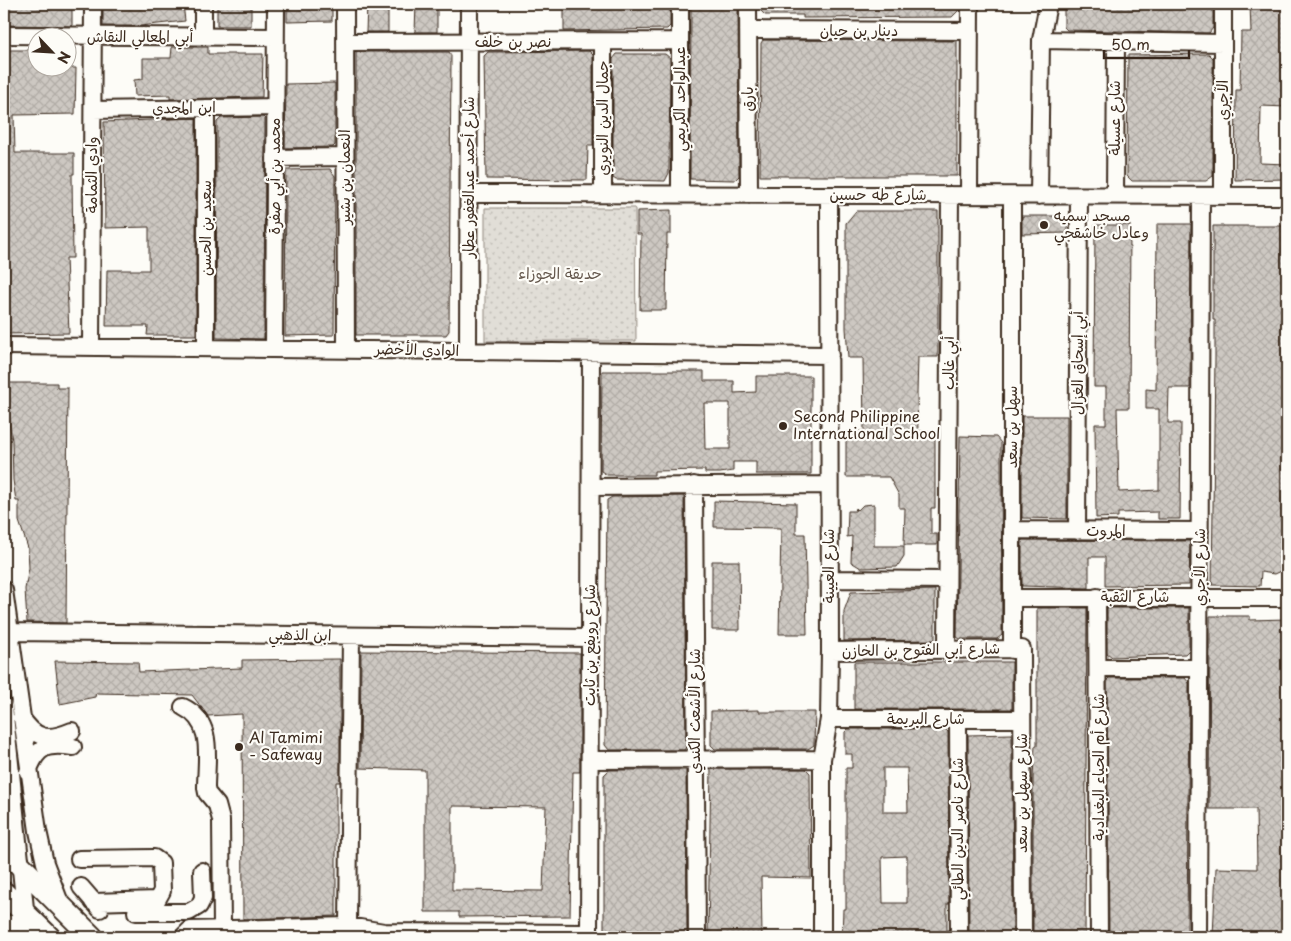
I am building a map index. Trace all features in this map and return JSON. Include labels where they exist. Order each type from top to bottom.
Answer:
[{"type":"main road","points":[[11,841],[13,865]]},
{"type":"main road","points":[[4,855],[6,859],[64,909],[88,933]]},
{"type":"main road","points":[[4,893],[21,927],[49,937]]},
{"type":"main road","points":[[53,937],[49,929],[51,923],[54,918],[62,915],[88,933]]},
{"type":"street","name":"وادي الثمامة","points":[[91,347],[93,4]]},
{"type":"street","points":[[203,4],[203,36]]},
{"type":"street","name":"محمد بن أبي صفرة","points":[[274,349],[276,4]]},
{"type":"street","name":"النعمان بن بشير","points":[[345,4],[346,350]]},
{"type":"street","name":"شارع أحمد عبدالغفور عطار","points":[[468,351],[469,4]]},
{"type":"street","name":"عبدالواحد الكريمي","points":[[680,4],[680,194]]},
{"type":"street","name":"بارق","points":[[748,4],[749,195]]},
{"type":"street","points":[[969,195],[970,4]]},
{"type":"street","points":[[1039,196],[1041,40],[1048,4]]},
{"type":"street","name":"الآجري","points":[[1222,196],[1223,4]]},
{"type":"street","name":"دينار بن حيان","points":[[748,30],[970,31]]},
{"type":"street","name":"أبي المعالي النقاش","points":[[4,36],[276,36]]},
{"type":"street","points":[[1041,40],[1223,43]]},
{"type":"street","name":"نصر بن خلف","points":[[345,42],[680,41]]},
{"type":"street","name":"جمال الدين النويري","points":[[603,42],[603,194]]},
{"type":"street","name":"شارع عسيلة","points":[[1114,195],[1116,42]]},
{"type":"street","name":"ابن المجدي","points":[[93,110],[275,107]]},
{"type":"street","name":"سعيد بن الحسن","points":[[206,108],[206,348]]},
{"type":"street","points":[[275,158],[345,157]]},
{"type":"street","name":"شارع طه حسين","points":[[468,194],[1287,196]]},
{"type":"street","name":"شارع العيينة","points":[[822,937],[822,760],[829,719],[830,651],[829,195]]},
{"type":"street","name":"أبي غالب","points":[[947,650],[950,195]]},
{"type":"street","name":"سهل بن سعد","points":[[1012,196],[1012,598],[1017,649]]},
{"type":"street","name":"أبي إسحاق الغزال","points":[[1077,531],[1078,196]]},
{"type":"street","name":"شارع الآجري","points":[[1198,937],[1201,196]]},
{"type":"street","name":"الوادي الأخضر","points":[[4,346],[830,355]]},
{"type":"street","name":"شارع رويفع بن ثابت","points":[[589,935],[591,352]]},
{"type":"street","name":"شارع الأشعث الكندي","points":[[694,485],[697,937]]},
{"type":"street","points":[[591,487],[829,485]]},
{"type":"street","name":"المروت","points":[[1012,530],[1200,532]]},
{"type":"street","points":[[829,579],[947,580]]},
{"type":"street","points":[[4,590],[20,716],[38,831],[54,889],[64,909]]},
{"type":"street","name":"شارع أم الحياء البغدادية","points":[[1097,597],[1099,668],[1099,937]]},
{"type":"street","name":"شارع الثقبة","points":[[1012,598],[1287,598]]},
{"type":"street","name":"ابن الذهبي","points":[[9,632],[590,638]]},
{"type":"street","points":[[348,926],[351,636]]},
{"type":"street","name":"شارع أبي الفتوح بن الخازن","points":[[830,651],[1017,649]]},
{"type":"street","name":"شارع سهل بن سعد","points":[[1017,649],[1022,719],[1023,937]]},
{"type":"street","points":[[1099,668],[1199,668]]},
{"type":"street","points":[[4,706],[11,841],[28,853],[37,850],[38,831]]},
{"type":"street","points":[[183,707],[198,718],[206,736],[206,788],[207,793],[218,804],[221,820],[216,932]]},
{"type":"street","points":[[20,716],[34,733],[40,736],[60,736],[73,739],[61,746],[42,749],[33,757],[28,772]]},
{"type":"street","name":"شارع البريمة","points":[[829,719],[1022,719]]},
{"type":"street","name":"شارع ناصر الدين الطائي","points":[[958,720],[959,937]]},
{"type":"street","points":[[590,760],[822,760]]},
{"type":"street","points":[[79,859],[154,858],[161,863],[162,891],[157,900],[93,902]]},
{"type":"street","points":[[13,865],[21,927]]},
{"type":"street","points":[[81,887],[93,902],[105,912],[189,912],[199,906],[203,898],[202,871]]},
{"type":"street","points":[[4,906],[21,927]]},
{"type":"street","points":[[183,937],[190,930],[270,932],[348,926],[384,935],[589,935]]},
{"type":"green space","name":"حديقة الجوزاء","points":[[485,208],[635,208],[636,341],[485,341]]},
{"type":"building","points":[[4,4],[72,4],[72,26],[4,25]]},
{"type":"building","points":[[103,4],[183,4],[185,21],[140,26],[103,26]]},
{"type":"building","points":[[217,4],[251,4],[251,26],[217,26]]},
{"type":"building","points":[[287,4],[332,4],[332,21],[287,22]]},
{"type":"building","points":[[367,4],[388,4],[388,32],[366,32]]},
{"type":"building","points":[[416,4],[437,4],[437,32],[415,32]]},
{"type":"building","points":[[564,4],[670,4],[670,26],[667,29],[564,31]]},
{"type":"building","points":[[691,4],[738,4],[739,176],[735,180],[690,179]]},
{"type":"building","points":[[760,4],[958,4],[958,11],[952,17],[803,18],[803,15],[765,15],[760,10]]},
{"type":"building","points":[[1064,4],[1213,4],[1213,28],[1209,33],[1067,30],[1064,27]]},
{"type":"building","points":[[1250,4],[1287,4],[1287,107],[1261,106],[1260,163],[1287,164],[1287,179],[1235,180],[1236,90],[1240,90],[1241,32],[1251,32]]},
{"type":"building","points":[[763,40],[957,41],[957,176],[760,176],[761,43]]},
{"type":"building","points":[[172,47],[208,47],[208,54],[263,54],[262,97],[170,99],[170,95],[135,96],[134,80],[143,79],[143,58],[171,58]]},
{"type":"building","points":[[4,50],[28,50],[28,78],[76,78],[75,114],[14,115],[15,153],[74,153],[74,174],[72,174],[73,258],[66,258],[69,333],[4,334]]},
{"type":"building","points":[[589,51],[593,55],[593,145],[588,145],[587,180],[486,179],[484,56],[488,52]]},
{"type":"building","points":[[356,52],[449,52],[451,55],[449,331],[446,335],[356,335]]},
{"type":"building","points":[[617,54],[665,54],[670,58],[669,173],[665,181],[616,180],[613,178],[613,59]]},
{"type":"building","points":[[1209,54],[1213,58],[1213,176],[1206,181],[1132,181],[1127,176],[1128,55]]},
{"type":"building","points":[[335,83],[335,145],[333,147],[285,148],[286,84]]},
{"type":"building","points":[[263,117],[265,119],[264,339],[216,338],[217,122],[221,118]]},
{"type":"building","points":[[196,118],[196,335],[147,335],[148,326],[106,326],[107,270],[149,270],[149,227],[105,228],[104,122]]},
{"type":"building","points":[[330,169],[335,176],[334,335],[285,336],[286,170]]},
{"type":"building","points":[[671,210],[671,234],[667,234],[666,310],[640,310],[641,234],[637,234],[637,211]]},
{"type":"building","points":[[856,211],[938,211],[938,357],[918,357],[917,394],[918,431],[935,431],[935,508],[931,508],[931,534],[937,534],[937,545],[904,545],[905,508],[899,508],[899,495],[889,477],[846,477],[846,432],[864,431],[863,358],[848,358],[846,328],[846,223]]},
{"type":"building","name":"مسجد سميه وعادل خاشقجي","points":[[1022,216],[1067,216],[1067,233],[1022,234]]},
{"type":"building","points":[[1157,224],[1191,224],[1190,388],[1169,388],[1168,423],[1181,423],[1180,519],[1158,519],[1158,512],[1118,513],[1118,517],[1096,518],[1095,424],[1106,424],[1106,387],[1094,387],[1095,225],[1130,225],[1129,408],[1117,408],[1119,492],[1159,490],[1159,409],[1146,409],[1146,389],[1156,390]]},
{"type":"building","points":[[1213,226],[1287,226],[1287,568],[1274,574],[1261,572],[1260,586],[1212,585],[1215,358]]},
{"type":"building","points":[[602,371],[704,371],[704,381],[734,381],[734,393],[756,392],[756,376],[811,376],[811,474],[756,474],[756,462],[733,462],[733,471],[720,473],[705,473],[705,470],[654,471],[654,475],[607,475],[601,471]],"holes":[[[704,403],[730,403],[730,449],[705,449]]]},
{"type":"building","points":[[4,383],[57,383],[57,388],[68,388],[66,623],[27,622],[25,589],[29,568],[28,548],[19,521],[19,501],[16,501],[13,480],[12,440],[4,394]]},
{"type":"building","points":[[1022,416],[1067,416],[1067,519],[1022,518]]},
{"type":"building","points":[[960,436],[996,437],[1001,443],[1002,635],[997,639],[960,639],[957,637]]},
{"type":"building","points":[[684,496],[686,747],[684,750],[609,750],[605,745],[607,500],[612,497]]},
{"type":"building","points":[[714,501],[796,503],[796,534],[805,534],[807,634],[779,634],[781,528],[714,527]]},
{"type":"building","points":[[874,504],[874,546],[904,546],[904,556],[897,567],[861,568],[851,562],[852,536],[847,537],[848,511],[855,511],[856,508],[858,510],[863,505]]},
{"type":"building","points":[[1022,540],[1190,541],[1189,585],[1105,586],[1105,557],[1089,557],[1089,588],[1022,586]]},
{"type":"building","points":[[712,561],[739,561],[740,630],[712,630]]},
{"type":"building","points":[[935,590],[935,640],[844,641],[844,611],[851,592]]},
{"type":"building","points":[[1037,608],[1087,608],[1085,937],[1033,937],[1033,776],[1035,746],[1037,746]]},
{"type":"building","points":[[1107,608],[1189,608],[1189,650],[1185,654],[1112,657],[1107,653]]},
{"type":"building","points":[[1210,616],[1250,616],[1250,620],[1287,619],[1287,937],[1213,937],[1216,868],[1257,869],[1256,809],[1209,809]]},
{"type":"building","points":[[361,651],[580,653],[580,772],[573,772],[570,916],[459,917],[459,912],[425,912],[425,770],[360,768]],"holes":[[[452,806],[546,807],[543,891],[452,890]]]},
{"type":"building","points":[[340,659],[340,782],[336,782],[336,916],[243,919],[242,714],[208,716],[192,695],[96,693],[95,697],[60,704],[55,661],[138,662],[139,672],[242,668],[242,660]]},
{"type":"building","points":[[854,662],[1012,662],[1012,709],[854,709]]},
{"type":"building","points":[[1109,678],[1185,678],[1189,683],[1187,937],[1109,936],[1107,680]]},
{"type":"building","points":[[759,710],[759,712],[815,712],[814,745],[808,749],[715,749],[711,745],[711,711]]},
{"type":"building","points":[[848,729],[945,729],[948,732],[949,904],[947,904],[947,933],[945,937],[842,937],[843,909],[846,909],[846,768],[852,768],[852,754],[845,754],[845,732]],"holes":[[[883,768],[907,768],[908,812],[883,812]],[[907,856],[907,903],[883,903],[882,857]]]},
{"type":"building","points":[[1012,734],[1013,937],[969,937],[968,735]]},
{"type":"building","points":[[711,769],[806,769],[810,773],[811,878],[761,877],[762,937],[710,937],[708,934]]},
{"type":"building","points":[[609,770],[686,770],[687,937],[604,937],[604,775]]},
{"type":"place","name":"مسجد سميه وعادل خاشقجي","points":[[1044,225]]},
{"type":"place","name":"Second Philippine International School","points":[[783,426]]},
{"type":"place","name":"Al Tamimi - Safeway","points":[[239,747]]}]
